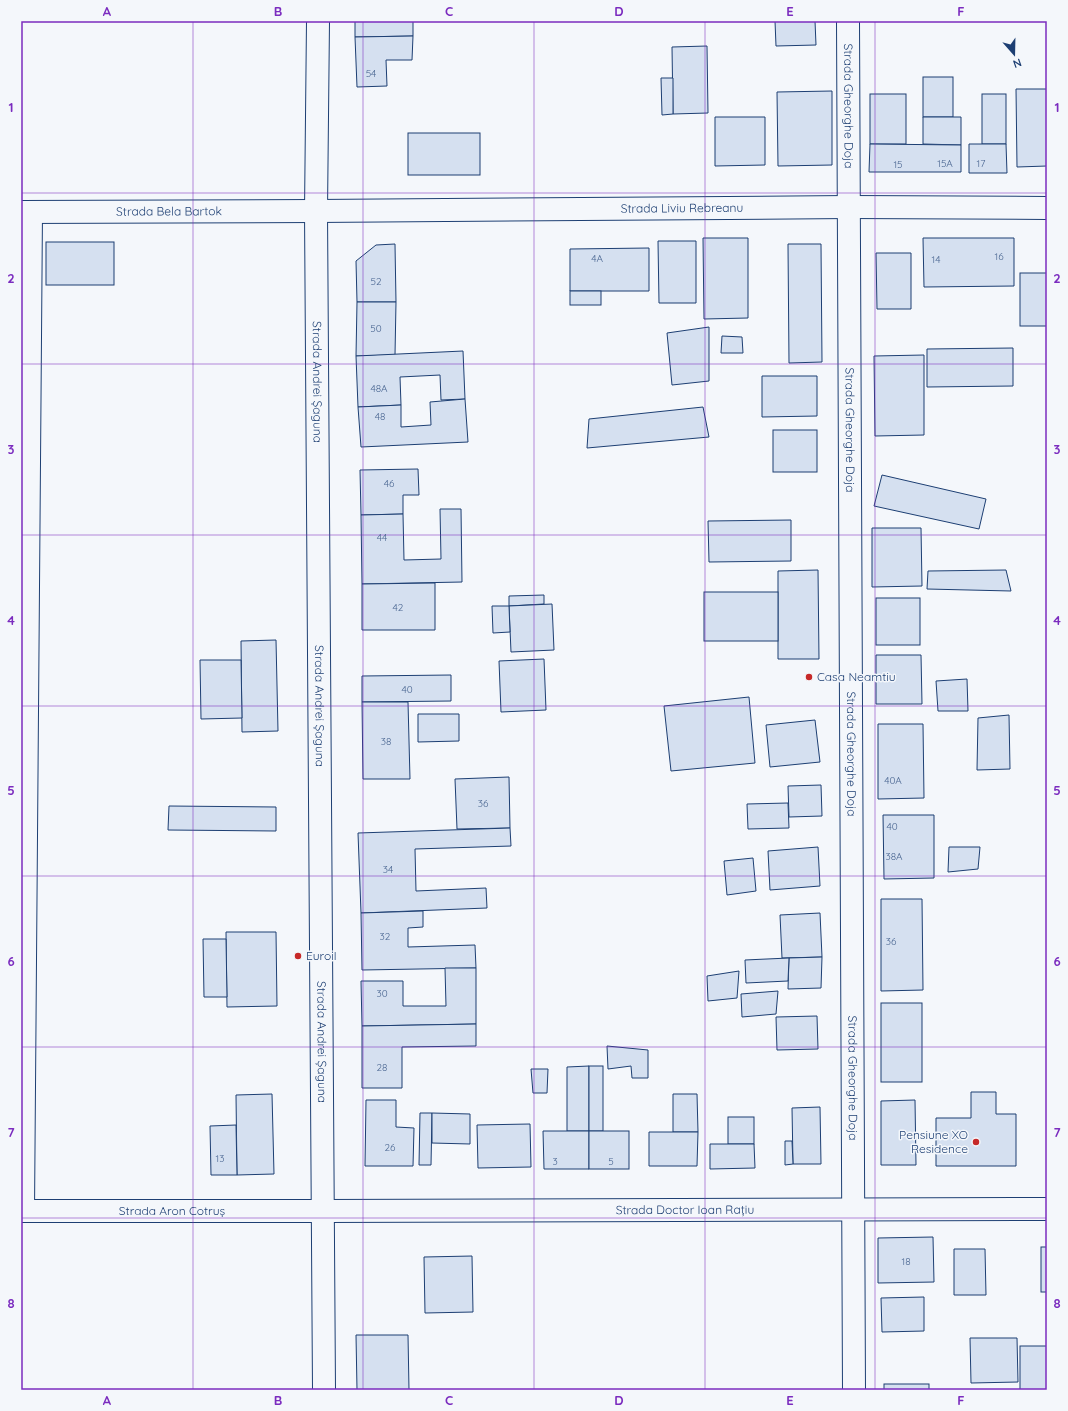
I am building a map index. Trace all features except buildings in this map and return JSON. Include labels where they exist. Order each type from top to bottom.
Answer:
[{"type":"street","name":"Strada Andrei Șaguna","points":[[318,21],[316,211],[324,1390]]},
{"type":"street","name":"Strada Gheorghe Doja","points":[[848,21],[854,1390]]},
{"type":"street","name":"Strada Liviu Rebreanu","points":[[316,211],[849,207],[1047,208]]},
{"type":"street","name":"Strada Bela Bartok","points":[[26,212],[316,211]]},
{"type":"street","points":[[22,1211],[26,212]]},
{"type":"street","name":"Strada Doctor Ioan Rațiu","points":[[323,1211],[1047,1209]]},
{"type":"street","name":"Strada Aron Cotruș","points":[[22,1211],[323,1211]]},
{"type":"place","name":"Casa Neamtiu","points":[[809,677]]},
{"type":"place","name":"Euroil","points":[[298,956]]},
{"type":"place","name":"Pensiune XO Residence","points":[[976,1142]]}]
